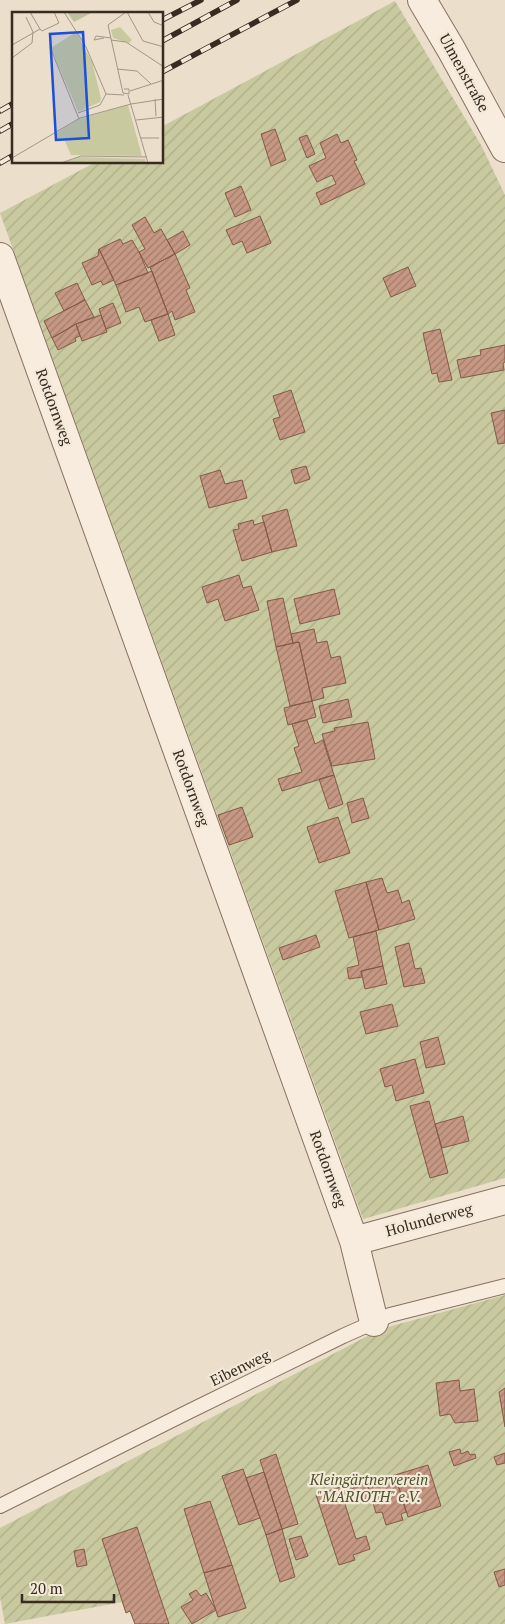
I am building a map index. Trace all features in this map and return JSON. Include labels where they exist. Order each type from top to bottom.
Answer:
[{"type":"street","name":"Ulmenstraße","points":[[422,0],[505,148]]},
{"type":"street","name":"Rotdornweg","points":[[0,257],[354,1241],[374,1322]]},
{"type":"street","name":"Holunderweg","points":[[354,1241],[505,1200]]},
{"type":"lane","name":"Eibenweg","points":[[0,1506],[188,1412],[390,1315],[505,1286]]},
{"type":"green space","points":[[395,1],[481,145],[505,195],[505,1178],[363,1219],[0,213],[92,164],[164,164],[164,125]]},
{"type":"green space","name":"Kleingärtnerverein \"MARIOTH\" e.V.","points":[[505,1295],[505,1624],[135,1624],[131,1611],[126,1613],[122,1602],[5,1624],[0,1597],[0,1528],[381,1329]]},
{"type":"building","points":[[275,129],[286,160],[271,166],[261,134]]},
{"type":"building","points":[[337,134],[341,143],[348,140],[357,160],[354,161],[365,184],[321,205],[316,193],[336,184],[332,175],[317,182],[309,166],[326,158],[320,143]]},
{"type":"building","points":[[307,135],[315,154],[307,158],[299,138]]},
{"type":"building","points":[[241,186],[251,210],[235,217],[225,193]]},
{"type":"building","points":[[260,216],[271,243],[247,253],[242,241],[233,245],[226,230]]},
{"type":"building","points":[[145,217],[154,233],[161,229],[175,254],[148,268],[139,252],[145,249],[132,225]]},
{"type":"building","points":[[183,231],[190,245],[175,254],[167,240]]},
{"type":"building","points":[[120,239],[123,244],[132,240],[148,273],[116,285],[99,249]]},
{"type":"building","points":[[99,249],[114,280],[103,285],[101,281],[92,285],[82,263],[98,256]]},
{"type":"building","points":[[175,254],[190,288],[186,290],[195,312],[175,320],[172,311],[168,314],[150,267]]},
{"type":"building","points":[[408,267],[416,286],[391,297],[383,278]]},
{"type":"building","points":[[152,271],[168,314],[145,322],[139,307],[126,312],[116,285]]},
{"type":"building","points":[[77,283],[85,300],[64,311],[55,293]]},
{"type":"building","points":[[85,300],[94,317],[76,324],[52,338],[44,321]]},
{"type":"building","points":[[113,303],[121,323],[106,329],[99,309]]},
{"type":"building","points":[[168,314],[175,335],[159,341],[151,320]]},
{"type":"building","points":[[101,315],[107,332],[82,341],[76,324]]},
{"type":"building","points":[[76,324],[80,336],[75,338],[76,341],[58,350],[52,338]]},
{"type":"building","points":[[440,329],[452,380],[439,382],[437,373],[432,374],[423,333]]},
{"type":"building","points":[[505,345],[504,370],[461,378],[457,360],[481,355],[480,350]]},
{"type":"building","points":[[291,390],[305,432],[280,440],[273,419],[280,417],[273,396]]},
{"type":"building","points":[[505,410],[505,443],[498,444],[491,413]]},
{"type":"building","points":[[306,466],[310,479],[295,484],[291,470]]},
{"type":"building","points":[[220,470],[225,484],[242,480],[247,498],[209,508],[200,476]]},
{"type":"building","points":[[287,509],[297,546],[272,552],[262,516]]},
{"type":"building","points":[[253,520],[254,525],[264,522],[272,552],[242,561],[233,530],[239,529],[238,524]]},
{"type":"building","points":[[239,575],[243,588],[251,586],[259,610],[225,621],[218,599],[207,603],[202,587]]},
{"type":"building","points":[[334,589],[340,614],[300,624],[294,599]]},
{"type":"building","points":[[283,598],[293,643],[276,647],[267,601]]},
{"type":"building","points":[[314,629],[317,643],[327,641],[331,658],[340,656],[346,683],[322,688],[324,698],[312,701],[299,642],[293,643],[291,634]]},
{"type":"building","points":[[299,642],[312,701],[290,706],[276,647]]},
{"type":"building","points":[[348,699],[352,717],[323,723],[319,706]]},
{"type":"building","points":[[312,701],[316,717],[288,725],[284,708]]},
{"type":"building","points":[[307,720],[315,744],[323,740],[334,775],[282,791],[278,779],[302,772],[294,748],[299,746],[292,724]]},
{"type":"building","points":[[368,722],[375,759],[332,766],[322,734],[335,731],[334,728]]},
{"type":"building","points":[[334,775],[343,804],[329,809],[319,779]]},
{"type":"building","points":[[363,798],[369,818],[352,823],[347,803]]},
{"type":"building","points":[[242,807],[253,837],[229,845],[218,815]]},
{"type":"building","points":[[338,817],[350,853],[319,863],[307,827]]},
{"type":"building","points":[[382,878],[387,893],[398,890],[402,903],[409,900],[415,919],[379,930],[366,882]]},
{"type":"building","points":[[366,882],[379,930],[349,938],[335,891]]},
{"type":"building","points":[[376,931],[383,966],[361,971],[362,977],[349,979],[347,968],[359,965],[353,937]]},
{"type":"building","points":[[316,935],[320,947],[283,960],[279,948]]},
{"type":"building","points":[[409,943],[415,969],[421,968],[425,983],[404,987],[395,947]]},
{"type":"building","points":[[383,966],[387,984],[365,989],[361,971]]},
{"type":"building","points":[[392,1004],[398,1026],[366,1034],[360,1012]]},
{"type":"building","points":[[438,1037],[445,1064],[426,1068],[420,1042]]},
{"type":"building","points":[[415,1059],[424,1093],[396,1101],[392,1085],[385,1087],[380,1069]]},
{"type":"building","points":[[429,1101],[448,1173],[430,1178],[410,1106]]},
{"type":"building","points":[[463,1116],[469,1141],[442,1148],[435,1124]]},
{"type":"building","points":[[459,1380],[460,1391],[474,1389],[478,1421],[455,1423],[450,1414],[440,1416],[436,1383]]},
{"type":"building","points":[[505,1388],[505,1427],[499,1392]]},
{"type":"building","points":[[460,1449],[461,1454],[468,1451],[470,1455],[475,1454],[476,1458],[454,1466],[449,1452]]},
{"type":"building","points":[[505,1453],[505,1463],[497,1465],[494,1457]]},
{"type":"building","points":[[276,1454],[298,1524],[282,1529],[260,1460]]},
{"type":"building","points":[[428,1465],[441,1506],[408,1517],[395,1475]]},
{"type":"building","points":[[243,1469],[260,1518],[239,1525],[222,1476]]},
{"type":"building","points":[[264,1472],[282,1529],[266,1535],[246,1478]]},
{"type":"building","points":[[395,1475],[406,1512],[401,1514],[403,1520],[386,1525],[382,1512],[376,1513],[367,1483]]},
{"type":"building","points":[[367,1483],[371,1497],[357,1501],[355,1497],[344,1501],[356,1539],[366,1536],[370,1549],[353,1555],[355,1560],[339,1565],[316,1495],[350,1484],[351,1489]]},
{"type":"building","points":[[210,1501],[232,1565],[204,1573],[184,1509]]},
{"type":"building","points":[[137,1527],[169,1624],[135,1624],[130,1611],[126,1613],[102,1539]]},
{"type":"building","points":[[282,1529],[295,1577],[280,1582],[266,1535]]},
{"type":"building","points":[[301,1536],[308,1556],[296,1560],[289,1539]]},
{"type":"building","points":[[84,1549],[87,1565],[77,1567],[74,1551]]},
{"type":"building","points":[[232,1565],[246,1608],[218,1617],[204,1573]]},
{"type":"building","points":[[505,1569],[505,1585],[499,1587],[494,1572]]},
{"type":"building","points":[[196,1590],[201,1596],[206,1593],[216,1610],[192,1624],[181,1607],[193,1600],[189,1594]]},
{"type":"railway","points":[[164,19],[201,0]]},
{"type":"railway","points":[[164,40],[237,0]]},
{"type":"railway","points":[[164,71],[297,0]]},
{"type":"railway","points":[[0,111],[12,104]]},
{"type":"railway","points":[[0,131],[12,124]]},
{"type":"railway","points":[[0,163],[12,156]]}]
